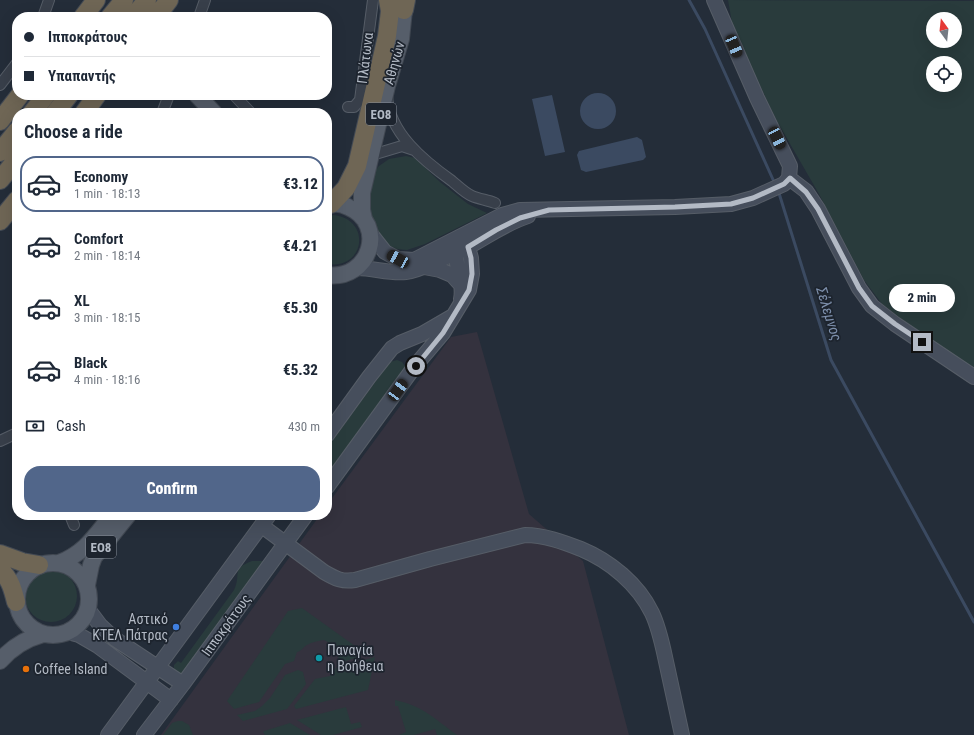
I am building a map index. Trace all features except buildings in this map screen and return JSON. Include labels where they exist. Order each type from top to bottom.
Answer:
[{"type":"highway","points":[[87,12],[96,0]]},
{"type":"highway","points":[[114,12],[124,0]]},
{"type":"highway","points":[[137,12],[147,0]]},
{"type":"highway","points":[[160,12],[169,0]]},
{"type":"highway","points":[[332,202],[346,188],[357,166],[387,36],[390,11],[388,0]]},
{"type":"highway","points":[[2,118],[16,100]]},
{"type":"highway","points":[[36,108],[42,100]]},
{"type":"highway","points":[[59,108],[65,100]]},
{"type":"highway","points":[[0,152],[12,137]]},
{"type":"highway","points":[[0,180],[12,165]]},
{"type":"highway","points":[[0,221],[12,206]]},
{"type":"highway","points":[[0,554],[22,562],[39,565]]},
{"type":"highway","points":[[0,570],[4,573],[14,591],[18,609]]},
{"type":"main road","name":"Αθηνών","points":[[357,268],[364,261],[370,243],[362,210],[362,193],[387,86],[401,39],[404,3]]},
{"type":"main road","points":[[202,100],[210,108]]},
{"type":"main road","points":[[332,205],[338,204],[353,209],[367,226]]},
{"type":"main road","points":[[332,276],[339,276],[349,273],[357,268]]},
{"type":"main road","name":"ΕΟ8","points":[[59,563],[70,559],[79,553],[108,520]]},
{"type":"main road","name":"ΕΟ8","points":[[87,585],[91,564],[94,557],[124,520]]},
{"type":"main road","name":"ΕΟ8","points":[[39,565],[49,562],[59,563],[76,570],[87,585],[89,593],[88,609]]},
{"type":"main road","points":[[2,659],[12,642],[18,609],[16,592],[22,580],[31,569],[39,565]]},
{"type":"main road","points":[[18,609],[30,628],[43,634],[52,635],[68,632],[81,622],[88,609]]},
{"type":"main road","points":[[2,659],[10,650],[22,642],[43,634]]},
{"type":"street","points":[[45,12],[49,0]]},
{"type":"street","points":[[201,12],[205,0]]},
{"type":"street","name":"Πλάτωνα","points":[[348,107],[354,107],[360,100],[373,0]]},
{"type":"street","points":[[714,0],[754,91],[790,166],[787,181]]},
{"type":"street","points":[[0,85],[12,69]]},
{"type":"street","points":[[387,86],[387,99],[392,117],[400,132],[416,150],[444,176],[470,195],[495,203]]},
{"type":"street","points":[[239,100],[246,108]]},
{"type":"street","points":[[372,155],[402,146],[416,150]]},
{"type":"street","points":[[367,226],[385,252],[398,259],[414,260],[462,243],[502,215],[520,210],[731,204],[753,198],[787,181]]},
{"type":"street","points":[[787,181],[806,192],[818,209],[859,288],[872,306],[895,324],[974,377]]},
{"type":"street","points":[[357,268],[407,272],[423,267],[454,253],[462,243]]},
{"type":"street","points":[[332,480],[416,366],[443,333],[469,290],[472,274],[471,258],[462,243]]},
{"type":"street","points":[[454,253],[461,284],[462,294],[460,303]]},
{"type":"street","points":[[423,267],[440,270],[452,275],[461,284]]},
{"type":"street","points":[[332,428],[392,348],[422,334],[453,315]]},
{"type":"street","points":[[0,441],[12,435]]},
{"type":"street","points":[[72,520],[74,525]]},
{"type":"street","points":[[108,735],[265,520],[286,543],[324,572],[344,581],[355,580],[525,535],[535,535],[555,540],[594,554],[624,577],[638,591],[651,612],[659,631],[682,735]]},
{"type":"street","name":"Ιπποκράτους","points":[[144,735],[302,520]]},
{"type":"street","points":[[88,609],[100,625],[114,639],[183,684]]},
{"type":"street","points":[[68,632],[79,635],[98,646],[171,700]]},
{"type":"shaded area","points":[[728,0],[974,1],[974,369],[882,304],[864,280],[819,194],[769,105],[732,23]]},
{"type":"shaded area","points":[[406,156],[415,158],[440,182],[468,204],[487,213],[425,244],[407,250],[396,249],[383,242],[375,231],[365,199],[374,171],[389,159]]},
{"type":"shaded area","points":[[332,215],[346,219],[354,226],[359,234],[359,244],[356,252],[349,260],[340,264],[332,264]]},
{"type":"shaded area","points":[[477,332],[529,514],[583,561],[629,735],[161,735],[316,520],[332,520],[332,498],[451,337]]},
{"type":"shaded area","points":[[397,360],[402,362],[407,369],[332,471],[332,441],[390,362]]},
{"type":"shaded area","points":[[252,561],[262,561],[263,564],[181,676],[174,671],[174,665],[178,661],[181,663],[234,590],[239,569]]},
{"type":"shaded area","points":[[46,570],[56,570],[66,574],[73,581],[77,591],[77,601],[73,611],[66,618],[56,622],[46,622],[36,618],[29,611],[25,601],[25,591],[29,581],[36,574]]},
{"type":"shaded area","points":[[302,608],[355,646],[356,658],[339,663],[337,647],[324,640],[311,643],[297,652],[294,661],[285,664],[259,702],[234,709],[227,701],[288,611]]},
{"type":"shaded area","points":[[375,657],[368,690],[296,709],[294,706],[315,679],[330,676],[336,668]]},
{"type":"shaded area","points":[[298,670],[303,672],[306,684],[287,709],[243,721],[237,715],[255,711],[262,706],[270,698],[285,675]]},
{"type":"shaded area","points":[[395,700],[421,709],[457,735],[437,735],[435,729],[414,735],[399,735],[406,732],[398,706],[395,706]]},
{"type":"shaded area","points":[[346,707],[351,724],[360,722],[362,727],[333,735],[321,735],[297,720]]},
{"type":"shaded area","points":[[182,721],[189,725],[193,735],[163,735],[172,723]]},
{"type":"shaded area","points":[[290,723],[310,735],[265,735],[263,732],[264,731]]},
{"type":"water","points":[[598,93],[611,98],[616,111],[611,124],[598,129],[585,124],[580,111],[585,98]]},
{"type":"water","points":[[552,95],[565,152],[545,156],[532,99]]},
{"type":"water","points":[[637,137],[642,140],[646,157],[643,160],[586,172],[581,170],[577,155],[579,151]]},
{"type":"waterway","name":"Σέλεμνος","points":[[689,0],[705,29],[775,184]]},
{"type":"waterway","name":"Σέλεμνος","points":[[778,190],[831,360],[974,622]]},
{"type":"place","name":"Αστικό ΚΤΕΛ Πάτρας","points":[[176,627]]},
{"type":"place","name":"Παναγία η Βοήθεια","points":[[319,658]]},
{"type":"place","name":"Coffee Island","points":[[26,669]]},
{"type":"route","points":[[416,366],[443,333],[469,290],[472,274],[471,258],[468,247],[496,230],[520,218],[549,210],[731,204],[753,198],[784,184],[790,178],[806,192],[818,209],[859,288],[872,306],[922,342]]}]
